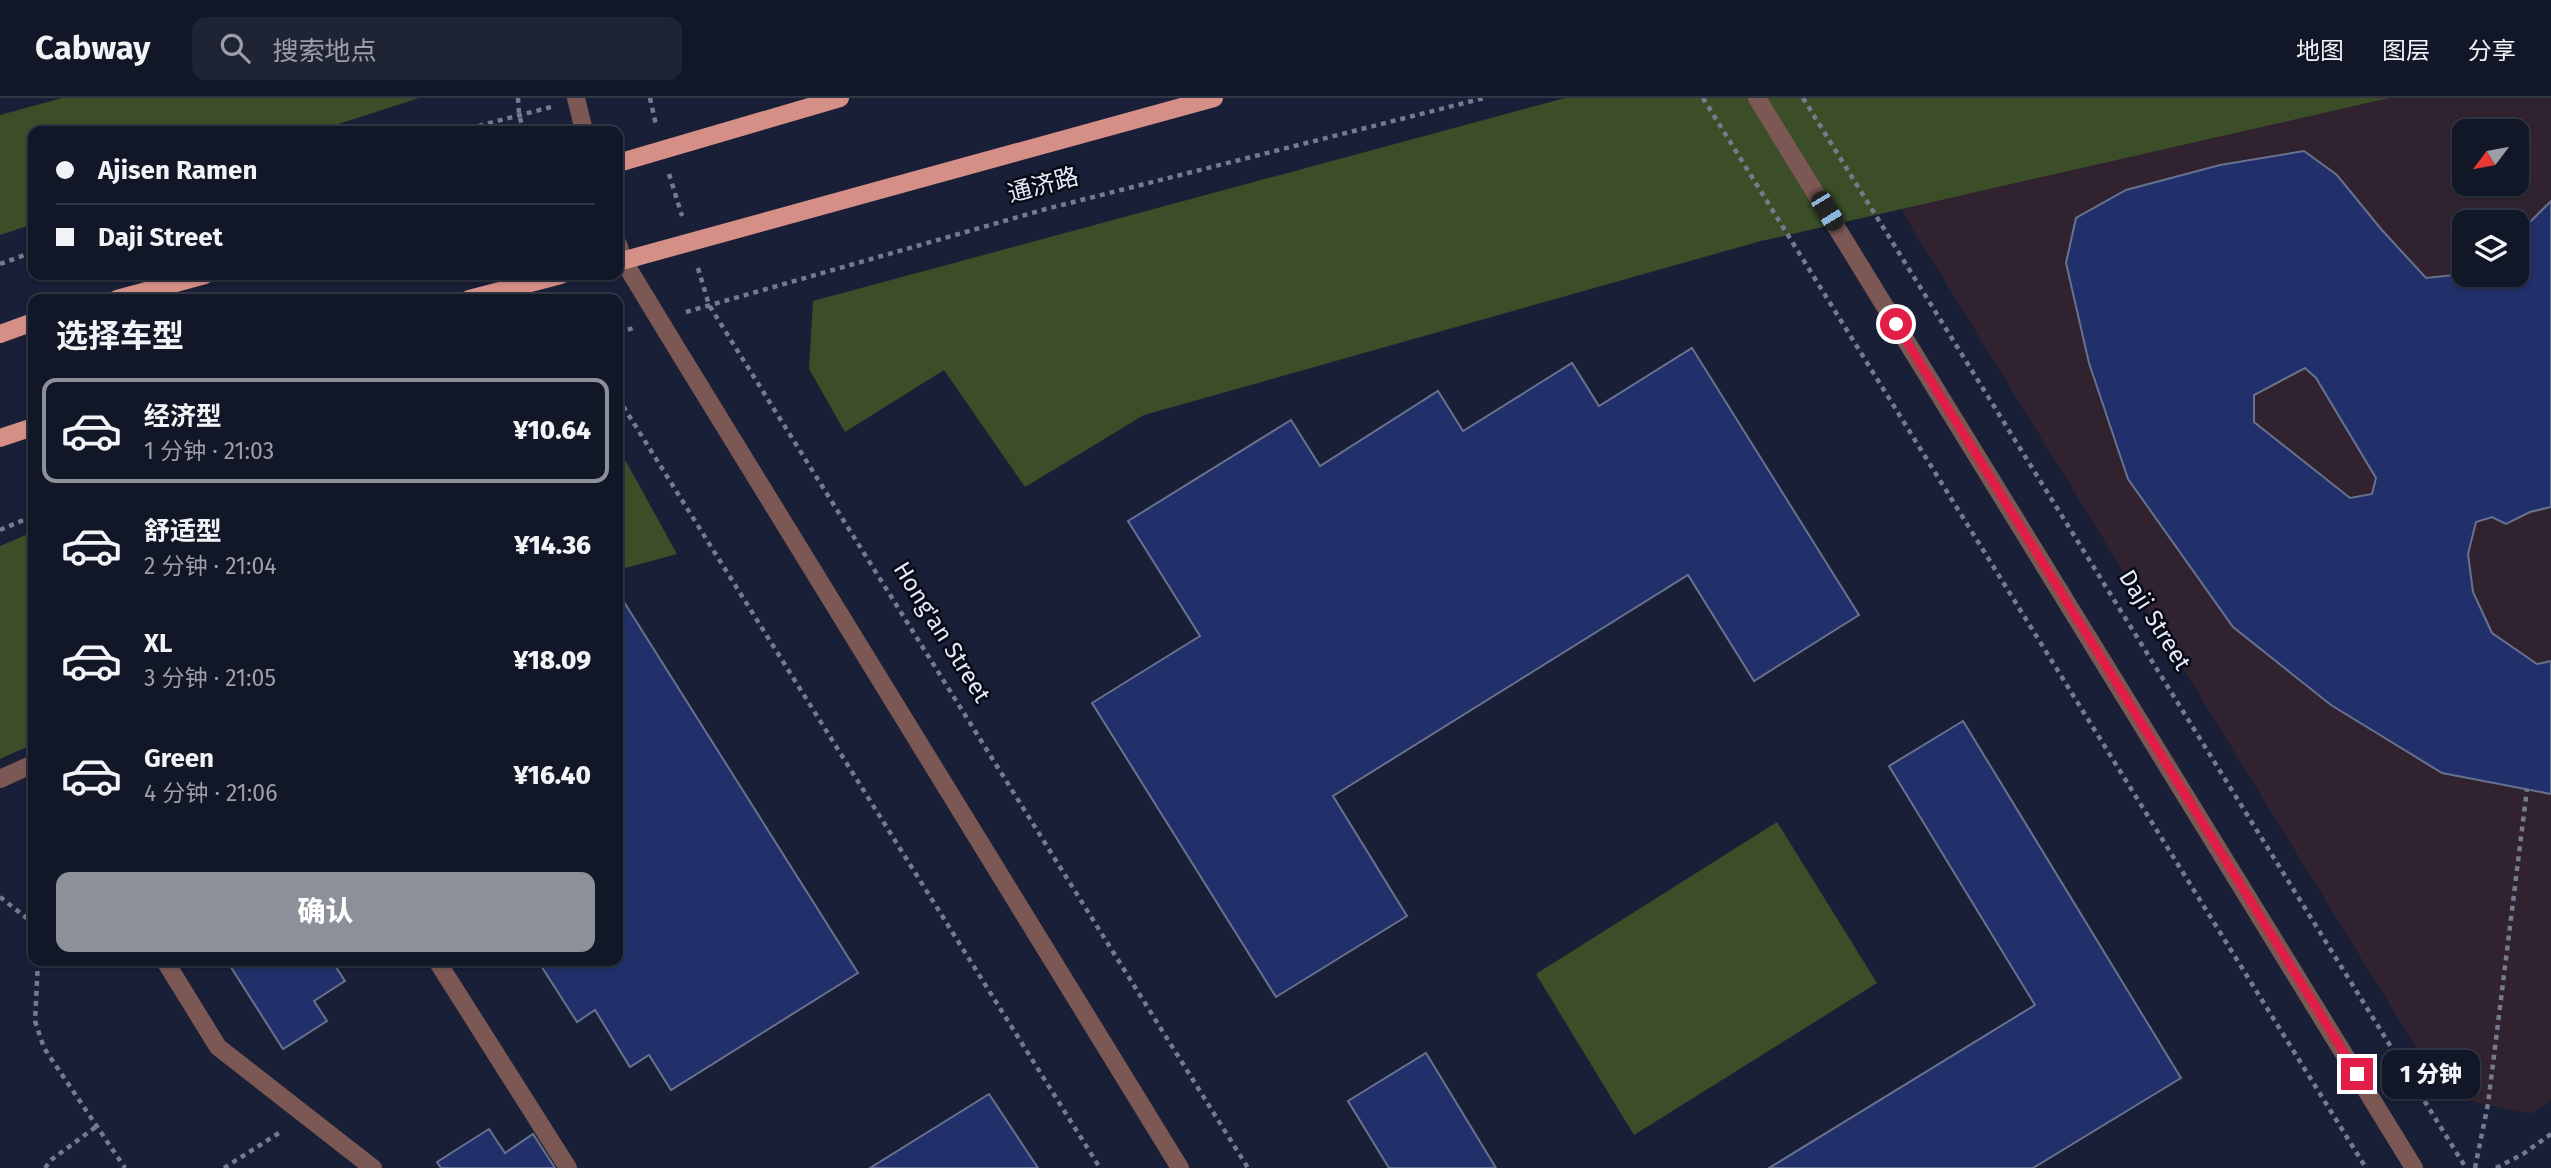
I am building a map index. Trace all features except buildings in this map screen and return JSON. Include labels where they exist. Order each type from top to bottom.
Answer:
[{"type":"main road","points":[[623,161],[840,98]]},
{"type":"main road","name":"通济路","points":[[623,254],[690,243],[1214,98]]},
{"type":"main road","points":[[135,294],[187,280]]},
{"type":"main road","points":[[488,294],[542,280]]},
{"type":"main road","points":[[0,334],[28,324]]},
{"type":"main road","points":[[0,438],[28,429]]},
{"type":"street","points":[[1757,98],[2414,1168]]},
{"type":"street","points":[[576,99],[583,126]]},
{"type":"street","points":[[623,260],[1180,1168]]},
{"type":"street","points":[[0,779],[28,766]]},
{"type":"street","points":[[167,966],[218,1047],[373,1168]]},
{"type":"street","points":[[440,966],[568,1168]]},
{"type":"path","points":[[518,98],[522,126]]},
{"type":"path","name":"Hong'an Street","points":[[650,98],[662,149],[709,305],[1248,1168]]},
{"type":"path","name":"通济路","points":[[623,331],[1046,209],[1484,98]]},
{"type":"path","points":[[1703,98],[2365,1168]]},
{"type":"path","name":"Daji Street","points":[[1803,98],[2466,1168]]},
{"type":"path","points":[[478,126],[576,99]]},
{"type":"path","points":[[0,264],[28,255]]},
{"type":"path","points":[[623,406],[1100,1168]]},
{"type":"path","points":[[0,530],[28,518]]},
{"type":"path","points":[[2475,1168],[2488,1104],[2527,789]]},
{"type":"path","points":[[0,897],[28,919]]},
{"type":"path","points":[[38,966],[35,1021],[44,1048],[125,1168]]},
{"type":"path","points":[[224,1168],[234,1165],[306,1116]]},
{"type":"path","points":[[45,1168],[51,1160],[97,1126]]},
{"type":"path","points":[[2496,1168],[2523,1154],[2551,1134]]},
{"type":"shaded area","points":[[2310,98],[2551,98],[2551,1101],[2531,1114],[2446,1096],[1901,210],[1971,187]]},
{"type":"green space","points":[[62,98],[419,98],[332,126],[28,126],[28,226],[0,235],[0,115]]},
{"type":"green space","points":[[1565,98],[2389,98],[1761,241],[1144,415],[1025,487],[944,370],[845,432],[809,369],[813,301]]},
{"type":"green space","points":[[623,456],[677,554],[623,569]]},
{"type":"green space","points":[[28,534],[28,746],[0,759],[0,546]]},
{"type":"green space","points":[[1777,822],[1877,983],[1634,1135],[1536,974]]},
{"type":"route","points":[[1896,324],[2357,1074]]}]
